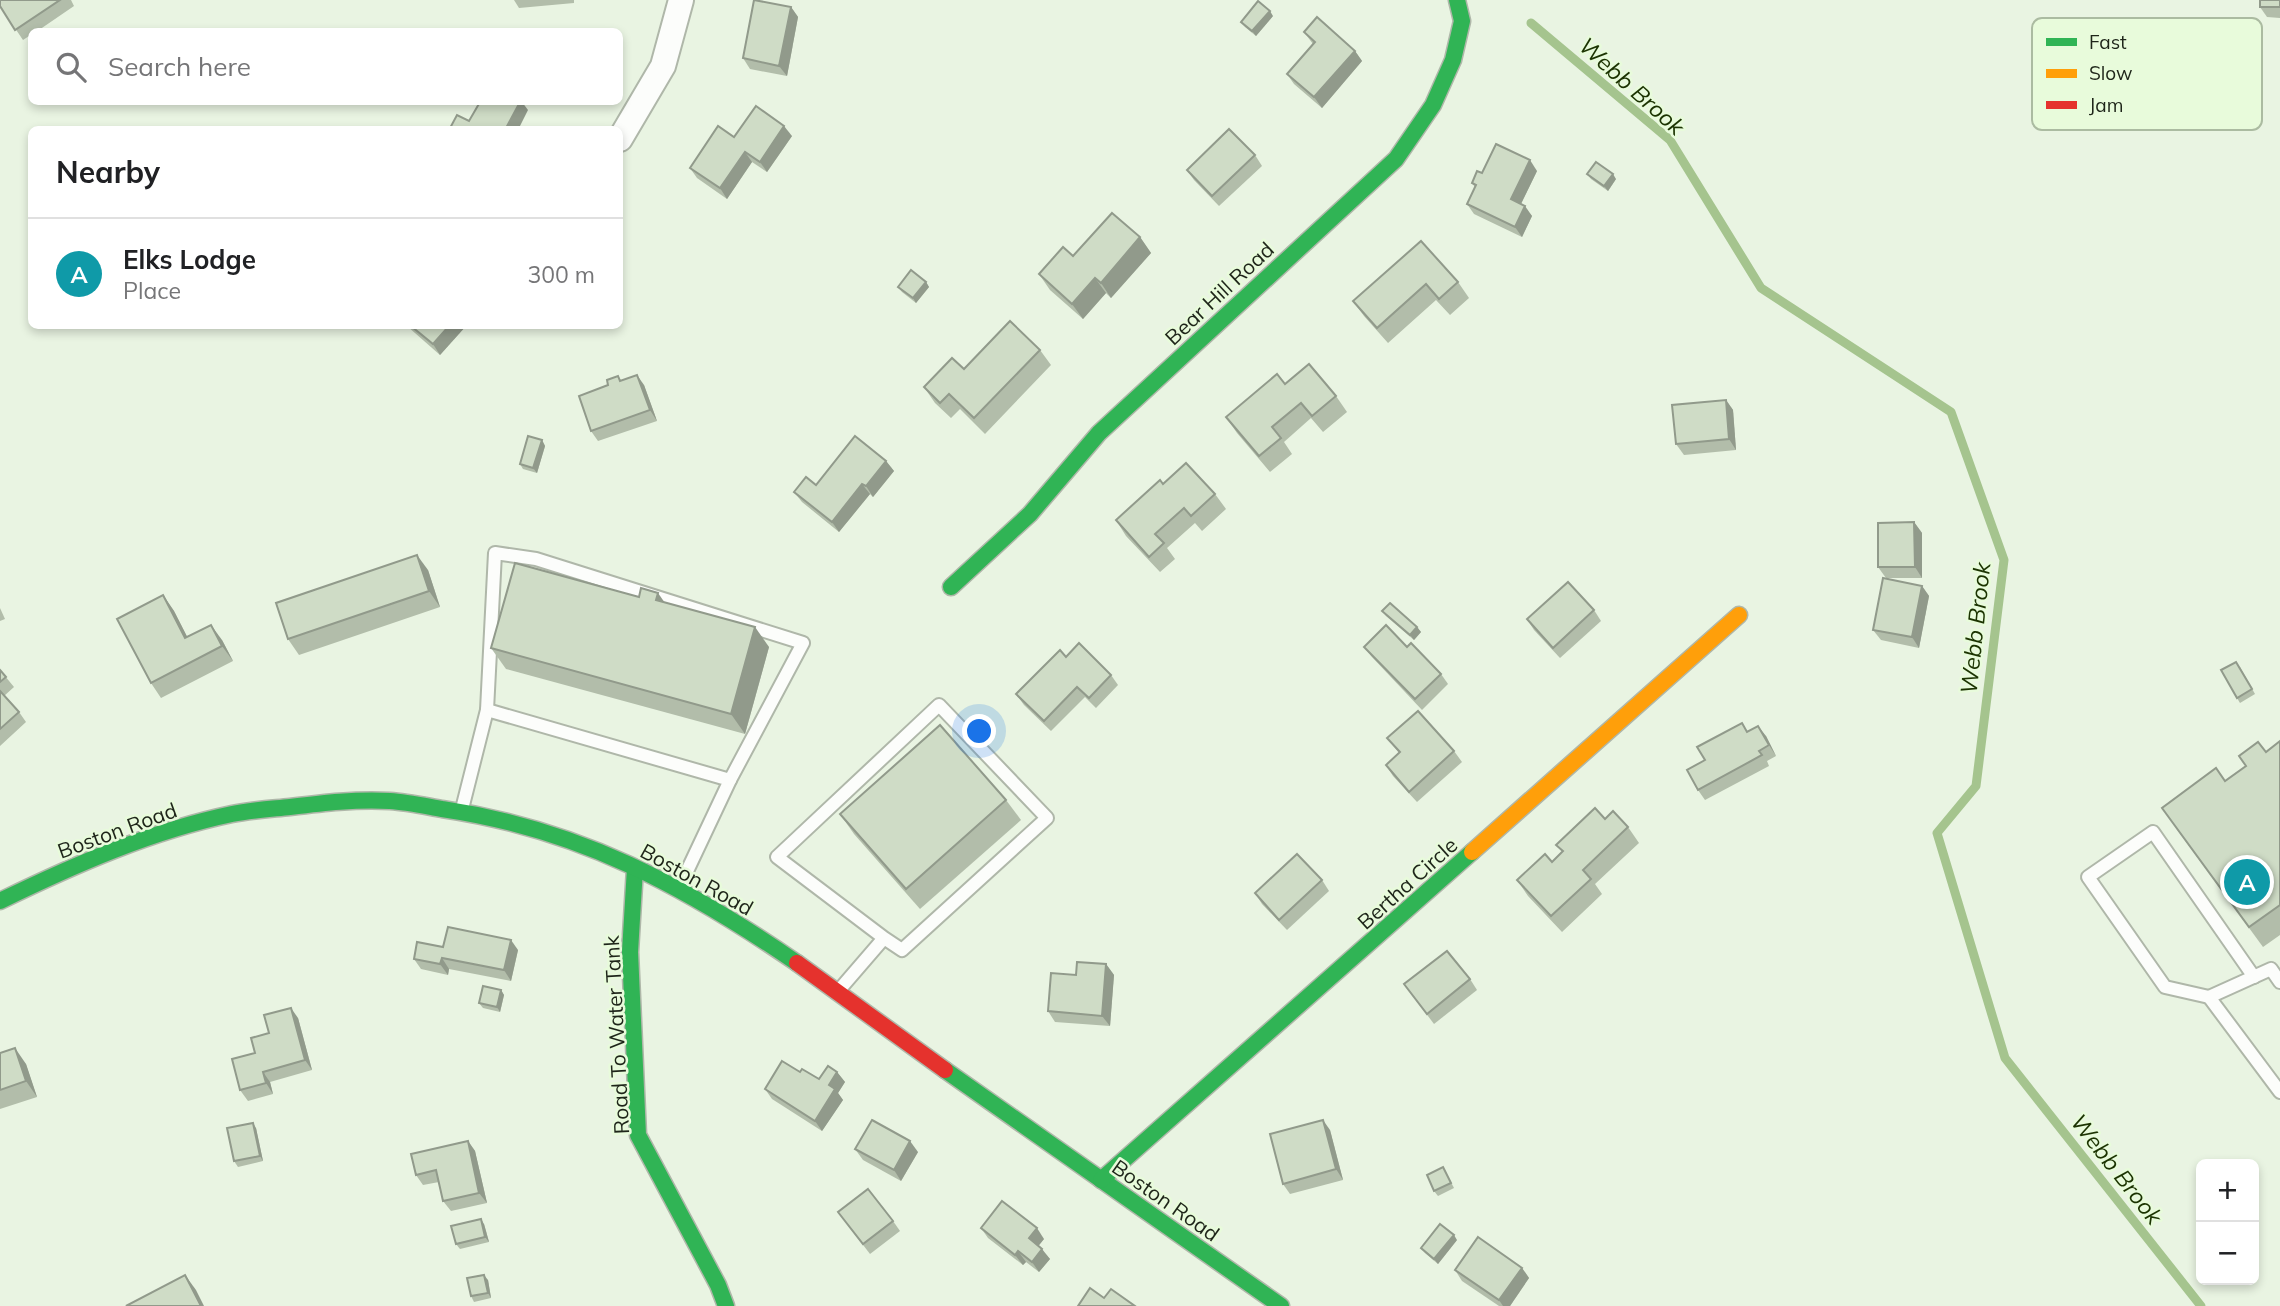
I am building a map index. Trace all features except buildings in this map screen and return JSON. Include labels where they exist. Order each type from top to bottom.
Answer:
[{"type":"street","points":[[623,134],[663,66],[681,0]]},
{"type":"street","name":"Bear Hill Road","points":[[951,587],[1030,514],[1099,433],[1396,159],[1433,105],[1453,60],[1462,21],[1457,0]]},
{"type":"street","name":"Bertha Circle","points":[[1101,1180],[1738,615]]},
{"type":"street","name":"Boston Road","points":[[0,901],[64,869],[158,835],[233,813],[319,803],[391,801],[462,810],[515,822],[596,849],[678,889],[769,943],[1026,1130],[1278,1305]]},
{"type":"street","name":"Road To Water Tank","points":[[635,868],[630,952],[638,1135],[718,1284],[726,1306]]},
{"type":"lane","points":[[462,810],[487,710],[495,553],[536,559],[803,643],[730,780],[678,889]]},
{"type":"lane","points":[[939,705],[1047,818],[902,950],[884,938],[777,857],[939,705]]},
{"type":"lane","points":[[487,710],[730,780]]},
{"type":"lane","points":[[2254,977],[2153,832],[2088,877],[2165,986],[2209,997],[2254,977],[2271,969],[2280,982]]},
{"type":"lane","points":[[837,992],[884,938]]},
{"type":"lane","points":[[2209,997],[2280,1092]]},
{"type":"waterway","name":"Webb Brook","points":[[1531,23],[1670,140],[1761,288],[1951,412],[2004,560],[1976,786],[1937,833],[2005,1058],[2201,1306]]},
{"type":"traffic: fast","points":[[951,587],[1030,514],[1099,433],[1396,159],[1433,105],[1453,60],[1462,21],[1457,0]]},
{"type":"traffic: fast","points":[[0,901],[113,850],[202,821],[261,810],[340,802],[390,801],[492,818],[585,846],[629,865],[714,909],[797,963]]},
{"type":"traffic: fast","points":[[1101,1180],[1472,852]]},
{"type":"traffic: fast","points":[[635,868],[630,952],[638,1135],[718,1285],[726,1306]]},
{"type":"traffic: fast","points":[[945,1070],[1281,1306]]},
{"type":"traffic: slow","points":[[1472,852],[1739,615]]},
{"type":"traffic: jam","points":[[797,963],[945,1070]]},
{"type":"place","name":"Elks Lodge","points":[[2247,882]]}]
